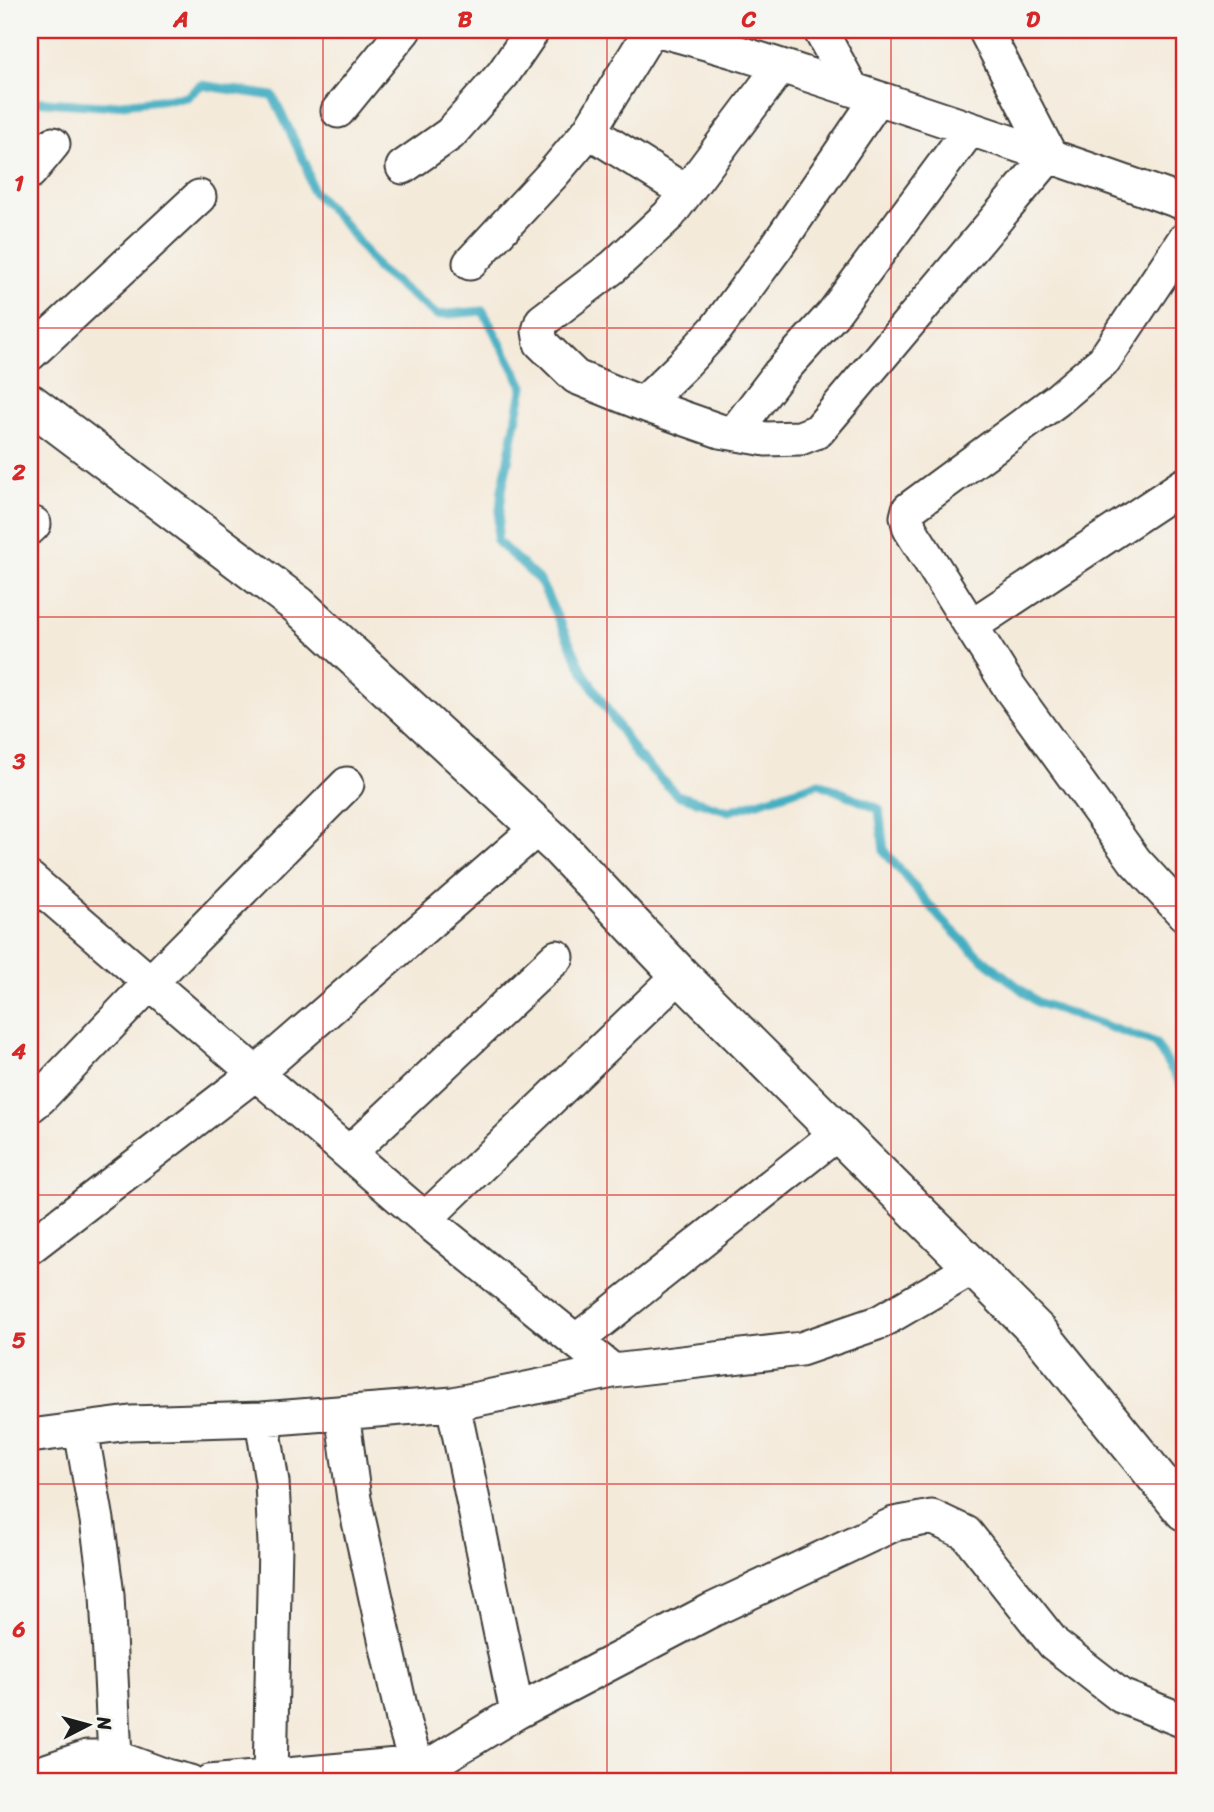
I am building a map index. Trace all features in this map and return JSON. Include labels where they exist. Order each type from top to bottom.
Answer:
[{"type":"street","points":[[338,111],[404,30]]},
{"type":"street","points":[[403,167],[450,134],[503,75],[533,30]]},
{"type":"street","points":[[470,263],[589,131],[652,30]]},
{"type":"street","points":[[659,30],[712,38],[781,66],[1050,155],[1184,203]]},
{"type":"street","points":[[820,30],[865,94]]},
{"type":"street","points":[[985,30],[1050,155]]},
{"type":"street","points":[[781,66],[669,215],[613,267],[542,321],[539,331],[541,343],[576,377],[720,431],[766,439],[800,438],[818,431],[1050,155]]},
{"type":"street","points":[[643,404],[716,329],[777,246],[865,94]]},
{"type":"street","points":[[734,433],[779,374],[833,314],[971,129]]},
{"type":"street","points":[[589,131],[687,192]]},
{"type":"street","points":[[30,172],[53,144]]},
{"type":"street","points":[[30,354],[199,197]]},
{"type":"street","points":[[1184,240],[1104,360],[1057,400],[909,509],[907,517],[910,529],[1010,688],[1135,861],[1184,914]]},
{"type":"street","points":[[30,403],[298,605],[557,845],[680,975],[1040,1334],[1184,1511]]},
{"type":"street","points":[[971,626],[1184,485]]},
{"type":"street","points":[[30,1106],[347,784]]},
{"type":"street","points":[[30,1247],[256,1073],[538,828]]},
{"type":"street","points":[[30,879],[425,1219],[613,1371]]},
{"type":"street","points":[[349,1153],[556,957]]},
{"type":"street","points":[[425,1219],[680,975]]},
{"type":"street","points":[[576,1341],[839,1132]]},
{"type":"street","points":[[30,1436],[130,1423],[262,1419],[453,1404],[613,1371],[801,1349],[880,1322],[974,1267]]},
{"type":"street","points":[[453,1404],[517,1712]]},
{"type":"street","points":[[342,1413],[354,1499],[398,1699],[418,1769]]},
{"type":"street","points":[[262,1419],[271,1482],[275,1544],[270,1777]]},
{"type":"street","points":[[81,1430],[107,1595],[115,1757]]},
{"type":"street","points":[[209,1782],[418,1769],[517,1712],[710,1611],[894,1524],[932,1517],[966,1533],[1054,1644],[1121,1696],[1184,1721]]},
{"type":"street","points":[[38,1775],[87,1757],[115,1757],[190,1782]]},
{"type":"waterway","points":[[30,101],[103,106],[187,97],[201,85],[273,96],[306,165],[312,190],[347,227],[378,269],[437,315],[483,311],[523,386],[502,490],[497,541],[540,581],[585,675],[636,754],[677,795],[729,811],[819,783],[879,809],[884,851],[941,919],[973,951],[1037,1002],[1155,1043],[1184,1089]]}]
